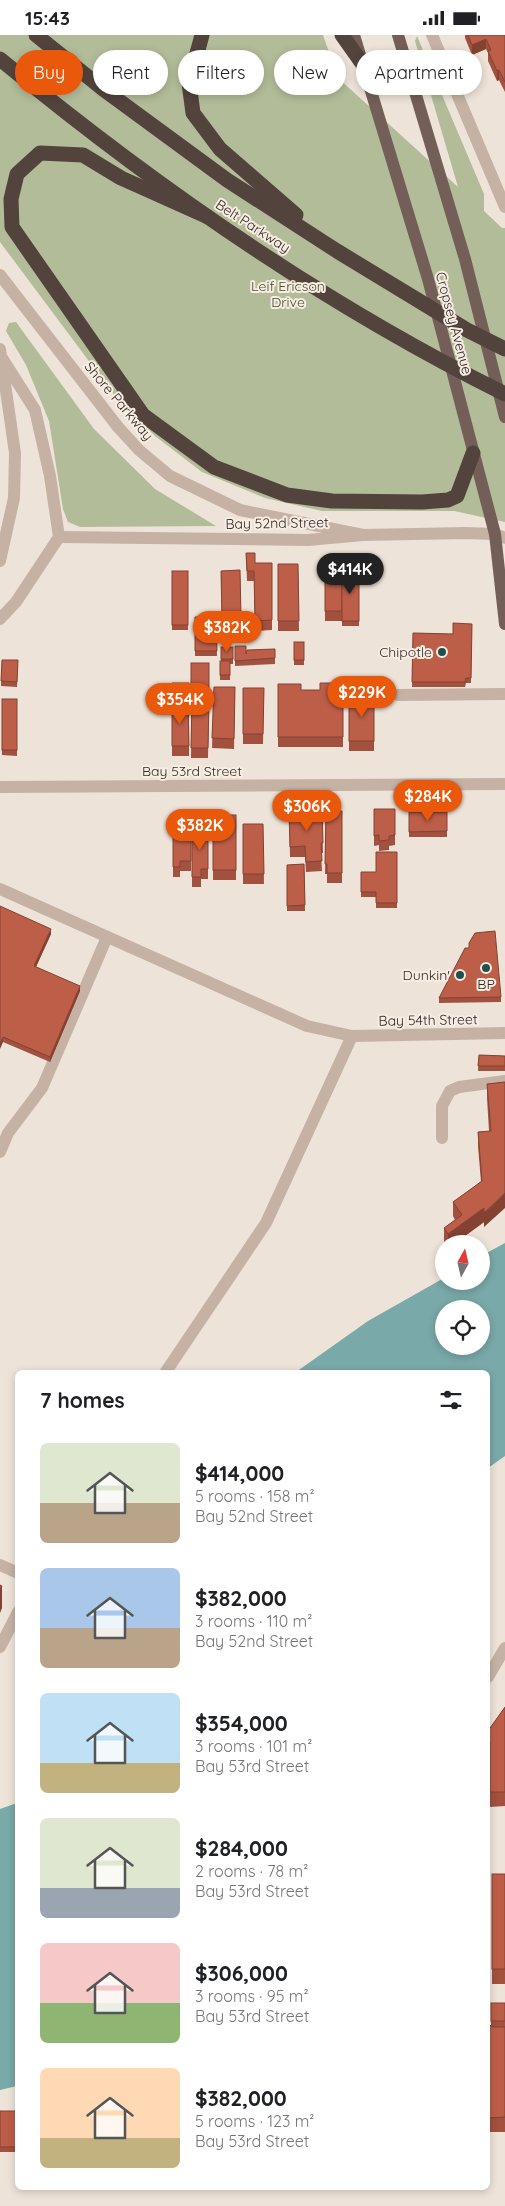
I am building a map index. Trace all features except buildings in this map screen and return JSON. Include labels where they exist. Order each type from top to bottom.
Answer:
[{"type":"highway","name":"Belt Parkway","points":[[36,35],[103,89],[227,180],[337,251],[467,330],[505,349]]},
{"type":"highway","points":[[202,35],[189,83],[193,113],[220,149],[337,251]]},
{"type":"highway","points":[[342,35],[356,55]]},
{"type":"highway","name":"Belt Parkway","points":[[0,59],[52,102],[208,217],[355,312],[505,394]]},
{"type":"highway","points":[[208,217],[121,178],[83,155],[40,153],[16,174],[11,199],[12,227],[144,415],[214,467],[287,495],[332,501],[422,502],[448,500],[457,497],[473,453]]},
{"type":"main road","name":"Cropsey Avenue","points":[[354,35],[359,50]]},
{"type":"main road","name":"Cropsey Avenue","points":[[398,35],[465,259],[505,417]]},
{"type":"main road","name":"Cropsey Avenue","points":[[373,95],[428,279],[473,453],[500,536],[505,624]]},
{"type":"street","points":[[432,35],[505,207]]},
{"type":"street","name":"Shore Parkway","points":[[0,275],[118,427],[139,450],[170,476],[240,510],[363,535]]},
{"type":"street","points":[[0,619],[16,603],[59,537],[50,476],[35,410],[1,353]]},
{"type":"street","points":[[0,561],[14,499],[15,453],[1,353]]},
{"type":"street","name":"Bay 52nd Street","points":[[59,537],[308,540],[363,535],[500,536]]},
{"type":"street","points":[[398,695],[505,694]]},
{"type":"street","name":"Bay 53rd Street","points":[[0,787],[505,784]]},
{"type":"street","name":"Bay 54th Street","points":[[0,889],[307,1027],[352,1036],[505,1033]]},
{"type":"street","points":[[0,1152],[8,1133],[42,1088],[107,937]]},
{"type":"street","points":[[167,1370],[266,1223],[352,1036]]},
{"type":"street","points":[[442,1138],[442,1106],[450,1091],[459,1087],[505,1081]]},
{"type":"street","points":[[0,1565],[15,1572]]},
{"type":"street","points":[[0,1647],[15,1618]]},
{"type":"street","points":[[490,1674],[505,1648]]},
{"type":"green space","name":"Leif Ericson Drive","points":[[0,35],[323,35],[328,50],[274,50],[274,95],[346,95],[346,85],[458,187],[431,95],[442,95],[484,194],[484,211],[502,228],[505,228],[505,522],[454,511],[322,511],[265,498],[202,472],[155,436],[115,396],[0,242]]},
{"type":"green space","name":"Leif Ericson Drive","points":[[417,36],[423,50],[418,50],[415,41]]},
{"type":"green space","points":[[16,322],[94,429],[155,489],[216,526],[80,527],[68,522],[63,509],[49,421],[26,365],[6,331],[9,323]]},
{"type":"water","points":[[505,1243],[505,1456],[490,1467],[490,1370],[299,1370],[368,1321],[435,1283],[435,1290],[490,1290],[490,1251]]},
{"type":"water","points":[[15,1804],[15,2086],[0,2090],[0,1809]]},
{"type":"place","name":"Chipotle","points":[[442,652]]},
{"type":"place","name":"BP","points":[[486,968]]},
{"type":"place","name":"Dunkin'","points":[[460,975]]}]
